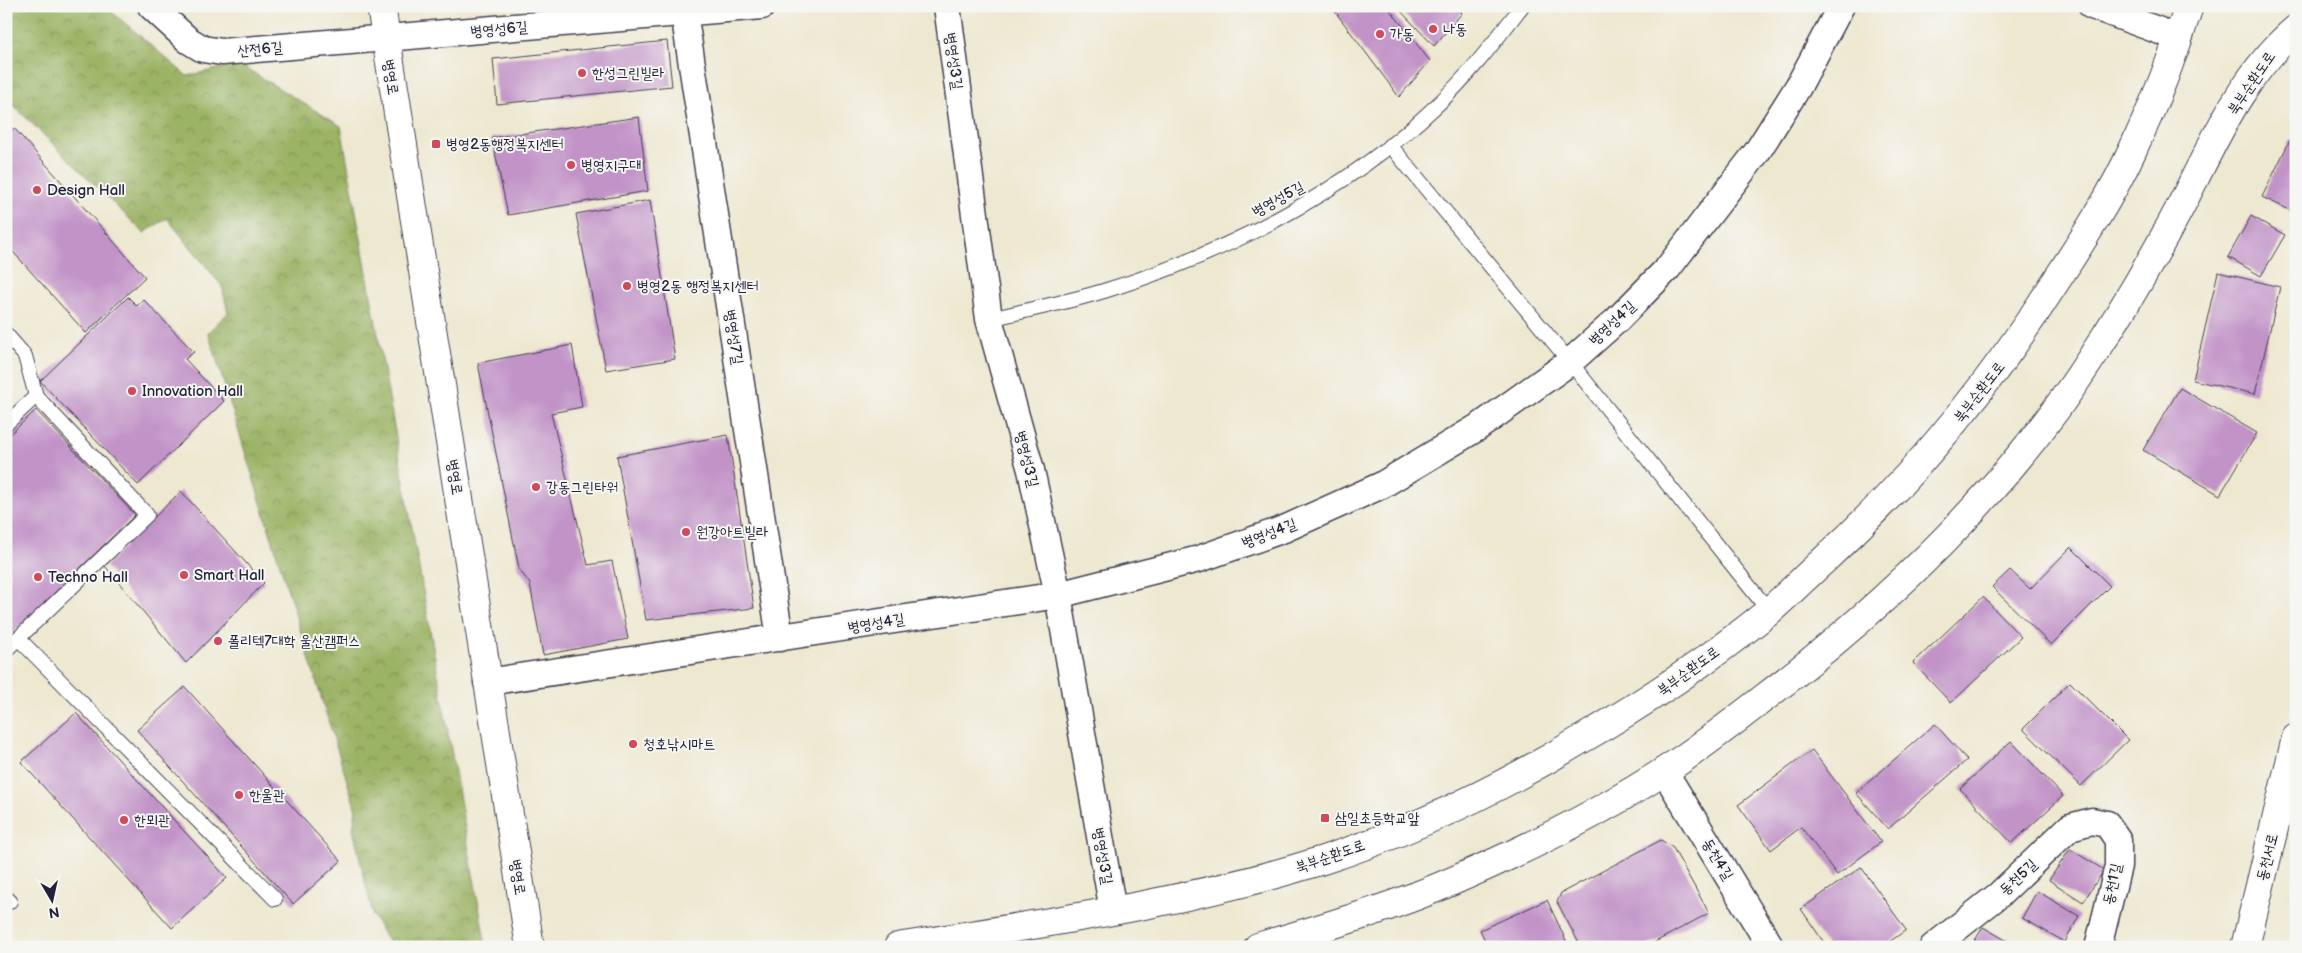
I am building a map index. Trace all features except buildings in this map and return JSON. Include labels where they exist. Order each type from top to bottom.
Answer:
[{"type":"main road","name":"병영로","points":[[382,6],[385,39],[530,947]]},
{"type":"main road","name":"북부순환도로","points":[[898,947],[1208,893],[1325,859],[1430,819],[1526,772],[1625,714],[1676,681],[1769,611],[1862,525],[1927,456],[1981,391],[2028,325],[2088,232],[2133,150],[2179,38],[2189,6]]},
{"type":"main road","name":"북부순환도로","points":[[1258,947],[1350,920],[1454,881],[1566,827],[1664,771],[1715,736],[1814,659],[1912,573],[1987,496],[2043,427],[2090,360],[2154,257],[2241,93],[2276,45],[2296,29]]},
{"type":"main road","name":"동천서로","points":[[2245,947],[2296,738]]},
{"type":"street","name":"산전6길","points":[[151,6],[188,40],[203,49],[222,52],[385,39]]},
{"type":"street","name":"병영성6길","points":[[385,39],[683,10],[762,6]]},
{"type":"street","name":"병영성3길","points":[[947,6],[989,319],[1031,470],[1058,595],[1113,911]]},
{"type":"street","name":"병영성4길","points":[[487,682],[1058,595],[1199,559],[1284,529],[1373,489],[1480,426],[1570,362],[1617,320],[1668,268],[1758,152],[1841,6]]},
{"type":"street","points":[[2092,6],[2179,38]]},
{"type":"street","name":"병영성7길","points":[[683,10],[780,638]]},
{"type":"street","name":"동천4길","points":[[1664,771],[1771,947]]},
{"type":"street","name":"동천5길","points":[[1933,947],[2000,894],[2070,827],[2092,821],[2107,824]]},
{"type":"street","name":"동천1길","points":[[2098,947],[2118,866],[2118,840],[2107,824]]},
{"type":"lane","name":"병영성5길","points":[[989,319],[1106,291],[1228,244],[1285,214],[1335,184],[1390,145],[1436,106],[1484,54],[1522,6]]},
{"type":"lane","points":[[1390,145],[1570,362],[1769,611]]},
{"type":"lane","points":[[6,334],[25,356],[36,396],[147,514],[6,650]]},
{"type":"lane","points":[[6,424],[36,396]]},
{"type":"lane","points":[[18,638],[275,899]]},
{"type":"lane","points":[[6,898],[10,901],[6,904]]},
{"type":"green space","points":[[6,6],[105,6],[187,76],[239,64],[341,126],[486,947],[391,947],[373,916],[353,829],[356,810],[208,332],[228,313],[222,286],[167,218],[144,233],[6,98]]},
{"type":"place","name":"나동","points":[[1433,29]]},
{"type":"place","name":"가동","points":[[1380,34]]},
{"type":"place","name":"한성그린빌라","points":[[582,73]]},
{"type":"place","name":"병영2동행정복지센터","points":[[436,144]]},
{"type":"place","name":"병영지구대","points":[[571,165]]},
{"type":"place","name":"Design Hall","points":[[37,190]]},
{"type":"place","name":"병영2동 행정복지센터","points":[[627,286]]},
{"type":"place","name":"Innovation Hall","points":[[132,391]]},
{"type":"place","name":"강동그린타워","points":[[536,487]]},
{"type":"place","name":"원강아트빌라","points":[[686,532]]},
{"type":"place","name":"Smart Hall","points":[[184,575]]},
{"type":"place","name":"Techno Hall","points":[[38,577]]},
{"type":"place","name":"폴리텍7대학 울산캠퍼스","points":[[218,641]]},
{"type":"place","name":"청호낚시마트","points":[[633,744]]},
{"type":"place","name":"한울관","points":[[239,795]]},
{"type":"place","name":"삼일초등학교앞","points":[[1325,818]]},
{"type":"place","name":"한뫼관","points":[[124,820]]}]
